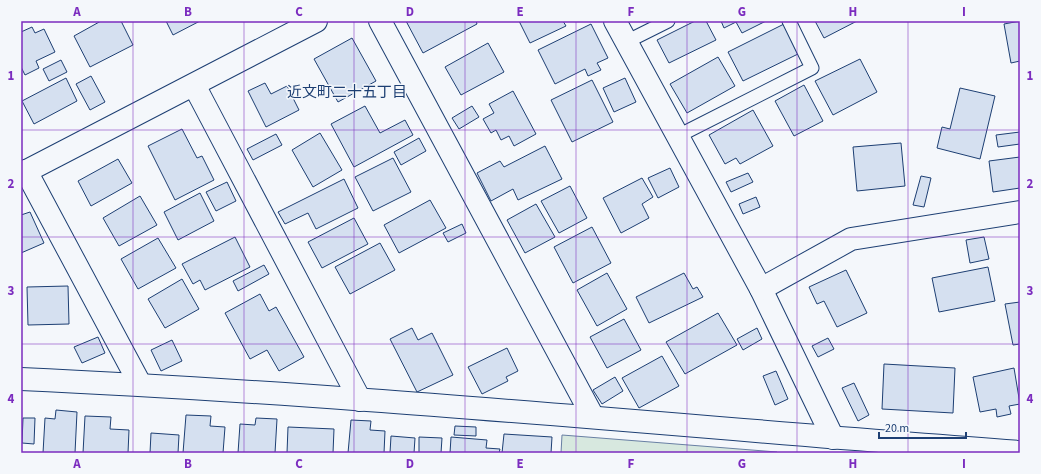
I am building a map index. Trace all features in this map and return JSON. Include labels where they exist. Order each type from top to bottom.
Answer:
[{"type":"street","points":[[140,384],[24,173],[316,21]]},
{"type":"street","points":[[380,21],[593,417]]},
{"type":"street","points":[[615,21],[761,289],[833,438]]},
{"type":"street","points":[[194,85],[360,400]]},
{"type":"street","points":[[761,289],[851,239],[1020,212]]},
{"type":"street","points":[[21,379],[140,384],[593,417],[833,438],[1020,452]]},
{"type":"lane","points":[[626,42],[668,21]]},
{"type":"lane","points":[[678,136],[812,68],[789,21]]},
{"type":"shaded area","points":[[562,435],[777,452],[777,453],[561,453]]},
{"type":"building","points":[[101,21],[121,21],[133,45],[90,67],[74,36]]},
{"type":"building","points":[[166,21],[200,21],[173,35]]},
{"type":"building","points":[[406,21],[476,21],[477,24],[423,53]]},
{"type":"building","points":[[519,21],[563,21],[566,26],[530,43]]},
{"type":"building","points":[[695,21],[706,21],[716,40],[669,63],[657,40]]},
{"type":"building","points":[[721,21],[766,21],[742,33],[736,22],[724,28]]},
{"type":"building","points":[[815,21],[857,21],[824,38]]},
{"type":"building","points":[[1020,21],[1020,61],[1011,63],[1004,24]]},
{"type":"building","points":[[591,24],[608,58],[597,63],[601,70],[588,76],[585,69],[555,84],[538,50]]},
{"type":"building","points":[[784,24],[798,54],[743,81],[728,52]]},
{"type":"building","points":[[32,27],[35,33],[44,29],[55,52],[36,61],[39,68],[25,75],[21,67],[21,32]]},
{"type":"building","points":[[352,38],[376,81],[338,102],[314,59]]},
{"type":"building","points":[[488,43],[504,72],[461,95],[445,67]]},
{"type":"building","points":[[718,57],[735,86],[687,113],[670,84]]},
{"type":"building","points":[[860,59],[877,92],[833,115],[815,81]]},
{"type":"building","points":[[61,60],[67,72],[49,81],[43,69]]},
{"type":"building","points":[[91,76],[105,102],[90,110],[76,84]]},
{"type":"building","points":[[66,78],[77,101],[34,124],[22,101]]},
{"type":"building","points":[[625,78],[636,102],[614,112],[603,88]]},
{"type":"building","points":[[592,80],[613,122],[572,142],[551,100]]},
{"type":"building","points":[[265,83],[271,94],[287,86],[299,110],[266,127],[248,91]]},
{"type":"building","points":[[804,85],[823,121],[794,136],[775,101]]},
{"type":"building","points":[[960,88],[995,96],[980,159],[937,148],[942,127],[950,129]]},
{"type":"building","points":[[513,91],[536,134],[514,146],[509,136],[501,140],[496,130],[491,133],[483,119],[494,113],[489,104]]},
{"type":"building","points":[[365,106],[380,133],[405,120],[413,135],[354,167],[331,124]]},
{"type":"building","points":[[472,106],[479,117],[459,129],[452,118]]},
{"type":"building","points":[[753,110],[773,146],[740,164],[736,158],[725,164],[709,135]]},
{"type":"building","points":[[182,129],[197,158],[202,156],[214,180],[175,200],[148,146]]},
{"type":"building","points":[[1020,132],[1020,144],[998,147],[996,135]]},
{"type":"building","points":[[320,133],[342,170],[313,187],[292,150]]},
{"type":"building","points":[[276,134],[282,145],[253,160],[247,149]]},
{"type":"building","points":[[419,138],[426,151],[401,165],[394,152]]},
{"type":"building","points":[[901,143],[905,186],[857,191],[853,147]]},
{"type":"building","points":[[545,146],[562,179],[518,200],[513,189],[491,201],[477,173],[500,161],[504,167]]},
{"type":"building","points":[[1020,157],[1020,188],[993,192],[989,161]]},
{"type":"building","points":[[393,158],[411,192],[373,211],[355,177]]},
{"type":"building","points":[[118,159],[132,183],[91,206],[78,181]]},
{"type":"building","points":[[670,168],[679,187],[658,198],[648,178]]},
{"type":"building","points":[[748,173],[753,182],[731,192],[726,182]]},
{"type":"building","points":[[921,176],[931,178],[924,207],[913,205]]},
{"type":"building","points":[[642,178],[653,197],[642,204],[649,218],[621,233],[603,198]]},
{"type":"building","points":[[344,179],[358,208],[316,229],[308,213],[285,224],[278,212]]},
{"type":"building","points":[[227,182],[236,201],[216,211],[206,192]]},
{"type":"building","points":[[570,186],[587,218],[559,233],[541,201]]},
{"type":"building","points":[[200,193],[214,221],[178,240],[164,212]]},
{"type":"building","points":[[140,196],[157,225],[119,246],[103,218]]},
{"type":"building","points":[[756,197],[760,207],[743,214],[739,204]]},
{"type":"building","points":[[430,200],[446,228],[399,253],[384,225]]},
{"type":"building","points":[[536,204],[555,237],[525,253],[507,220]]},
{"type":"building","points":[[30,212],[44,243],[21,253],[21,215]]},
{"type":"building","points":[[354,218],[368,244],[322,268],[308,242]]},
{"type":"building","points":[[462,224],[466,233],[448,242],[443,233]]},
{"type":"building","points":[[592,227],[611,263],[573,283],[554,247]]},
{"type":"building","points":[[235,237],[250,267],[205,290],[200,280],[193,284],[182,264]]},
{"type":"building","points":[[984,237],[989,259],[970,263],[966,240]]},
{"type":"building","points":[[158,238],[176,268],[138,289],[121,259]]},
{"type":"building","points":[[380,243],[395,270],[350,294],[335,267]]},
{"type":"building","points":[[264,265],[269,274],[238,291],[233,281]]},
{"type":"building","points":[[988,267],[995,301],[939,312],[932,278]]},
{"type":"building","points":[[846,270],[867,313],[837,327],[824,301],[817,304],[809,287]]},
{"type":"building","points":[[607,273],[627,309],[597,326],[577,290]]},
{"type":"building","points":[[684,273],[693,289],[697,287],[703,297],[649,323],[636,297]]},
{"type":"building","points":[[182,279],[199,309],[165,328],[148,299]]},
{"type":"building","points":[[68,286],[69,324],[28,325],[27,287]]},
{"type":"building","points":[[260,294],[269,311],[276,307],[304,357],[279,371],[267,350],[250,359],[225,313]]},
{"type":"building","points":[[1020,302],[1020,344],[1013,345],[1005,304]]},
{"type":"building","points":[[718,313],[737,345],[685,374],[666,342]]},
{"type":"building","points":[[624,319],[641,350],[607,368],[590,337]]},
{"type":"building","points":[[412,328],[418,340],[432,333],[453,375],[417,392],[390,339]]},
{"type":"building","points":[[757,328],[762,339],[743,350],[737,339]]},
{"type":"building","points":[[98,337],[105,353],[82,363],[74,347]]},
{"type":"building","points":[[828,338],[834,349],[818,357],[812,346]]},
{"type":"building","points":[[172,340],[182,361],[161,371],[151,350]]},
{"type":"building","points":[[507,348],[518,371],[506,377],[508,381],[482,394],[468,367]]},
{"type":"building","points":[[662,356],[679,386],[639,408],[622,378]]},
{"type":"building","points":[[884,364],[955,368],[953,413],[882,409]]},
{"type":"building","points":[[1014,368],[1020,404],[1009,406],[1011,414],[997,417],[996,409],[980,412],[973,377]]},
{"type":"building","points":[[776,371],[788,399],[775,405],[763,376]]},
{"type":"building","points":[[615,377],[623,391],[602,404],[593,390]]},
{"type":"building","points":[[854,383],[869,415],[858,421],[842,388]]},
{"type":"building","points":[[56,410],[77,412],[75,453],[43,453],[45,418],[55,419]]},
{"type":"building","points":[[186,415],[211,416],[210,426],[225,427],[223,453],[183,453]]},
{"type":"building","points":[[85,416],[111,417],[110,429],[129,430],[128,453],[83,453]]},
{"type":"building","points":[[23,418],[35,418],[34,444],[22,443]]},
{"type":"building","points":[[256,418],[277,419],[275,453],[238,453],[240,424],[255,425]]},
{"type":"building","points":[[351,420],[371,421],[370,430],[385,431],[384,453],[348,453]]},
{"type":"building","points":[[455,426],[476,427],[476,436],[454,435]]},
{"type":"building","points":[[288,427],[334,429],[333,453],[287,453]]},
{"type":"building","points":[[151,433],[179,435],[178,453],[150,453]]},
{"type":"building","points":[[504,434],[552,437],[551,453],[502,453]]},
{"type":"building","points":[[391,436],[415,438],[414,453],[390,453]]},
{"type":"building","points":[[419,437],[442,438],[441,453],[419,453]]},
{"type":"building","points":[[451,437],[487,440],[486,448],[500,449],[499,453],[450,453]]},
{"type":"district","name":"近文町二十五丁目","points":[[347,92]]}]
